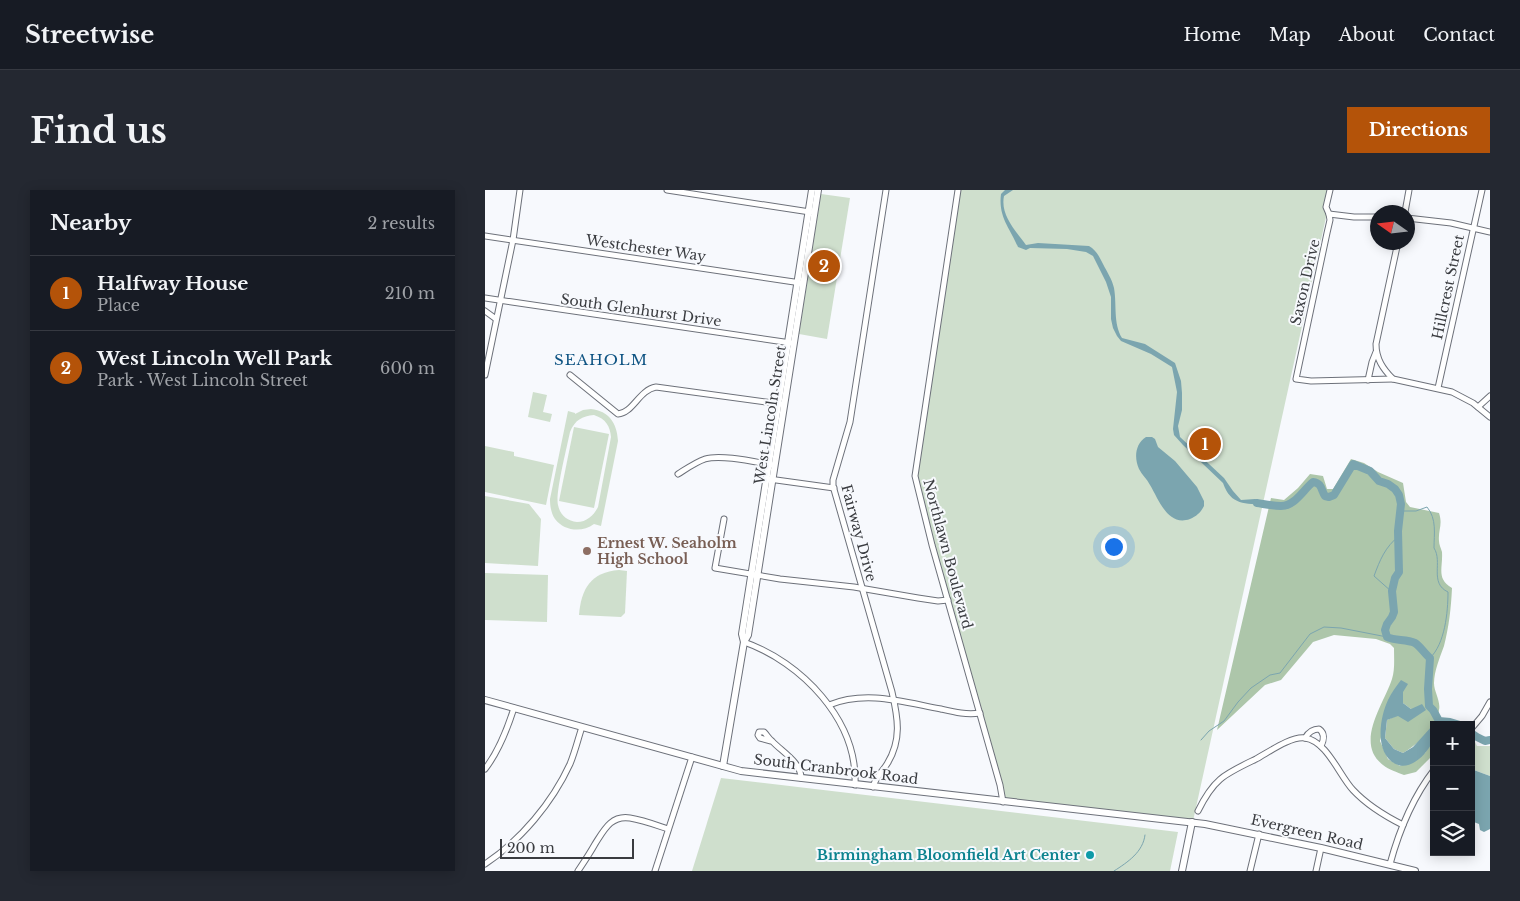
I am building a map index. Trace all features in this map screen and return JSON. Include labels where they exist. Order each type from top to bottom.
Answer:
[{"type":"street","points":[[485,375],[513,240],[520,190]]},
{"type":"street","points":[[667,190],[812,212]]},
{"type":"street","name":"West Lincoln Street","points":[[812,190],[812,212]]},
{"type":"street","name":"West Lincoln Street","points":[[723,766],[744,642],[748,635],[769,480],[800,283],[812,212],[818,190]]},
{"type":"street","name":"Fairway Drive","points":[[873,787],[896,745],[898,726],[894,701],[834,488],[833,476],[850,422],[887,190]]},
{"type":"street","name":"Northlawn Boulevard","points":[[958,190],[915,476],[1000,784],[1003,802]]},
{"type":"street","name":"Saxon Drive","points":[[1330,190],[1326,207],[1329,214],[1327,233],[1296,379],[1311,381],[1368,380]]},
{"type":"street","points":[[1406,205],[1409,190]]},
{"type":"street","name":"Hillcrest Street","points":[[1438,388],[1481,190]]},
{"type":"street","points":[[1329,214],[1370,217]]},
{"type":"street","points":[[1415,219],[1490,232]]},
{"type":"street","name":"Westchester Way","points":[[485,236],[800,283]]},
{"type":"street","points":[[1396,250],[1376,351],[1368,380],[1393,379],[1438,388],[1460,396],[1490,417]]},
{"type":"street","name":"South Glenhurst Drive","points":[[485,298],[791,343]]},
{"type":"street","points":[[485,311],[496,319]]},
{"type":"street","points":[[1376,351],[1380,363],[1393,379]]},
{"type":"street","points":[[570,375],[616,413],[621,414],[646,390],[656,386],[781,404]]},
{"type":"street","points":[[1478,407],[1490,396]]},
{"type":"street","points":[[678,474],[702,460],[711,458],[772,465]]},
{"type":"street","points":[[769,480],[834,488]]},
{"type":"street","points":[[724,519],[715,568],[798,582],[862,589],[933,600],[948,600]]},
{"type":"street","points":[[744,642],[772,655],[795,670],[815,688],[829,705],[851,750],[855,767],[855,785]]},
{"type":"street","points":[[829,705],[869,697],[961,713],[980,713]]},
{"type":"street","name":"South Cranbrook Road","points":[[485,700],[723,766],[751,772],[1192,822]]},
{"type":"street","points":[[1475,725],[1490,702]]},
{"type":"street","points":[[485,769],[500,746],[513,708]]},
{"type":"street","points":[[485,864],[499,854],[541,811],[570,764],[582,727]]},
{"type":"street","points":[[1305,738],[1314,729],[1319,729],[1323,735],[1321,746]]},
{"type":"street","points":[[1199,811],[1210,789],[1227,774],[1282,745],[1298,738],[1305,738],[1321,746],[1343,778],[1365,801],[1403,825]]},
{"type":"street","points":[[771,741],[794,762],[801,771],[801,778]]},
{"type":"street","points":[[655,871],[691,757]]},
{"type":"street","points":[[1390,864],[1403,825],[1418,794],[1430,776]]},
{"type":"street","points":[[578,871],[607,825],[618,818],[630,818],[668,829]]},
{"type":"street","points":[[1182,871],[1192,822]]},
{"type":"street","name":"Evergreen Road","points":[[1192,822],[1259,834],[1415,871]]},
{"type":"street","points":[[1250,871],[1259,834]]},
{"type":"street","points":[[1316,871],[1321,848]]},
{"type":"green space","points":[[956,190],[1332,190],[1193,821],[1003,799],[913,478]]},
{"type":"green space","points":[[821,194],[850,198],[827,339],[799,334]]},
{"type":"green space","points":[[533,392],[547,395],[543,412],[552,414],[550,422],[528,417]]},
{"type":"green space","points":[[583,410],[597,410],[607,415],[614,423],[618,441],[601,526],[594,524],[579,530],[563,526],[555,519],[550,499],[568,411],[575,414]],"holes":[[[594,415],[607,423],[611,437],[598,507],[587,519],[577,522],[567,519],[559,509],[560,481],[570,432],[574,424],[586,416]]]},
{"type":"green space","points":[[574,427],[609,434],[594,508],[559,501]]},
{"type":"green space","points":[[485,446],[514,452],[514,456],[554,465],[546,505],[485,492]]},
{"type":"green space","points":[[1351,459],[1364,463],[1378,472],[1403,483],[1406,502],[1410,507],[1439,513],[1441,521],[1439,541],[1442,552],[1441,573],[1444,581],[1452,588],[1444,646],[1434,678],[1439,707],[1437,716],[1436,721],[1430,721],[1430,729],[1425,735],[1408,750],[1403,753],[1394,749],[1385,738],[1387,720],[1411,709],[1403,703],[1403,692],[1393,692],[1380,741],[1388,759],[1400,766],[1425,753],[1430,745],[1430,758],[1416,772],[1404,775],[1390,770],[1375,756],[1371,746],[1374,723],[1392,679],[1394,668],[1394,648],[1390,644],[1376,639],[1334,635],[1313,642],[1281,680],[1265,685],[1217,730],[1271,498],[1284,500],[1310,474],[1323,476],[1327,489],[1333,489]]},
{"type":"green space","points":[[485,496],[529,504],[541,519],[538,566],[485,563]]},
{"type":"green space","points":[[619,570],[627,571],[625,613],[621,617],[579,615],[582,597],[589,584],[601,574]]},
{"type":"green space","points":[[485,573],[548,575],[547,622],[485,620]]},
{"type":"green space","points":[[1475,742],[1477,746],[1490,746],[1490,776],[1475,770]]},
{"type":"green space","points":[[721,778],[1178,832],[1170,871],[692,871]]},
{"type":"water","points":[[1005,190],[1013,190],[1004,196],[1004,210],[1026,245],[1038,243],[1089,246],[1095,251],[1113,285],[1117,326],[1122,338],[1145,344],[1175,363],[1181,381],[1182,393],[1182,410],[1178,426],[1180,437],[1224,478],[1241,500],[1255,499],[1266,503],[1266,505],[1235,500],[1230,496],[1223,483],[1174,435],[1177,392],[1172,367],[1151,354],[1121,341],[1117,336],[1111,319],[1111,297],[1093,256],[1086,252],[1067,249],[1030,248],[1026,250],[1018,247],[1005,222],[1001,209],[1001,194]]},
{"type":"water","points":[[1146,437],[1155,439],[1158,447],[1175,461],[1197,487],[1204,501],[1204,506],[1195,517],[1182,520],[1170,516],[1140,471],[1136,460],[1137,452],[1140,443]]},
{"type":"water","points":[[1401,680],[1408,684],[1403,692],[1403,703],[1411,709],[1422,704],[1426,710],[1408,722],[1398,716],[1387,720],[1385,738],[1394,749],[1403,753],[1413,747],[1430,728],[1430,747],[1424,755],[1409,765],[1398,765],[1390,760],[1385,754],[1382,745],[1382,717],[1391,695]]},
{"type":"water","points":[[1475,770],[1490,776],[1490,829],[1484,832],[1480,830],[1479,824],[1475,822]]},
{"type":"waterway","points":[[1257,503],[1275,506],[1286,505],[1295,501],[1313,482],[1320,485],[1325,496],[1334,495],[1353,464],[1370,471],[1379,481],[1395,489],[1401,504],[1398,531],[1399,572],[1395,578],[1392,591],[1394,612],[1385,630],[1387,637],[1415,643],[1430,658],[1429,706],[1439,721]]},
{"type":"waterway","points":[[1400,511],[1416,511],[1427,507],[1430,512],[1434,527],[1434,548],[1439,583],[1448,592],[1446,618],[1442,636],[1439,645],[1430,658]]},
{"type":"waterway","points":[[1392,592],[1374,576],[1387,549],[1399,536]]},
{"type":"waterway","points":[[1201,740],[1209,731],[1224,721],[1251,688],[1270,675],[1280,673],[1310,634],[1324,627],[1341,628],[1387,637]]},
{"type":"waterway","points":[[1475,736],[1485,741],[1490,740]]},
{"type":"waterway","points":[[1114,871],[1138,851],[1145,835]]},
{"type":"place","name":"West Lincoln Well Park","points":[[824,266]]},
{"type":"place","name":"Halfway House","points":[[1205,444]]},
{"type":"place","name":"Ernest W. Seaholm High School","points":[[587,551]]},
{"type":"place","name":"Birmingham Bloomfield Art Center","points":[[1090,855]]},
{"type":"district","name":"SEAHOLM","points":[[601,360]]}]
